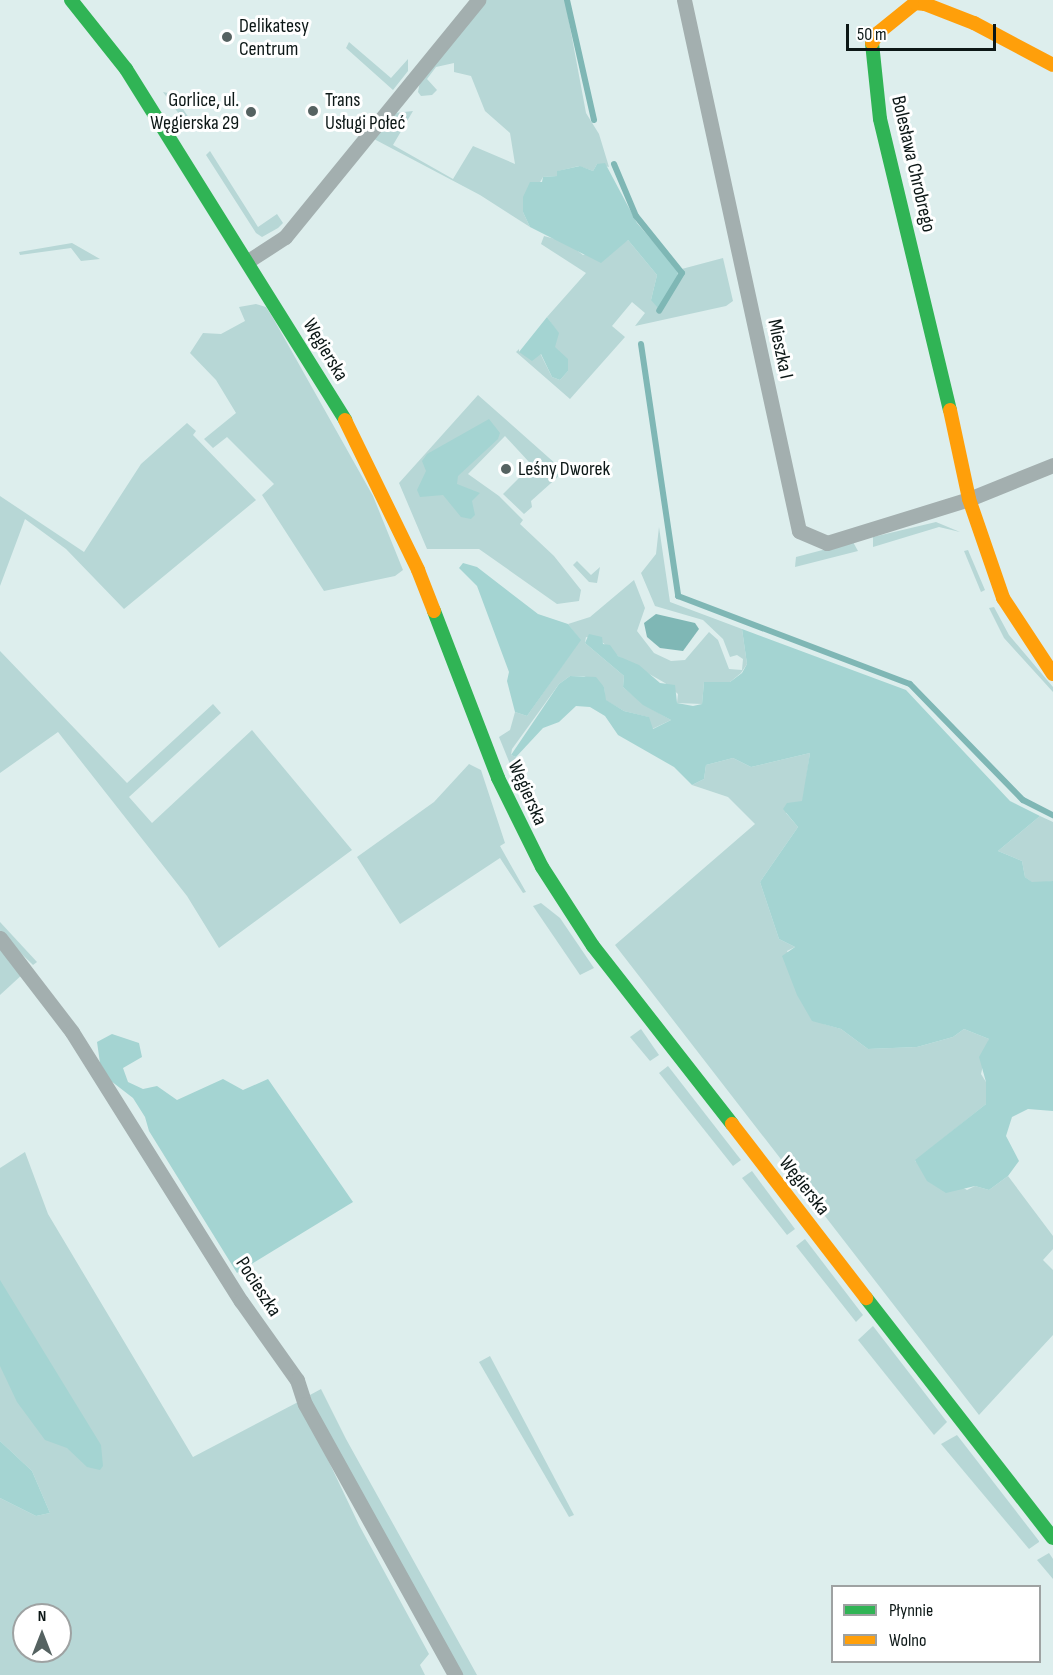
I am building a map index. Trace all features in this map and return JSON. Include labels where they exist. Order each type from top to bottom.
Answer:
[{"type":"main road","name":"Węgierska","points":[[71,0],[126,69],[248,261],[348,425],[384,494],[420,573],[498,778],[542,867],[593,946],[1053,1538]]},
{"type":"main road","name":"Bolesława Chrobrego","points":[[969,499],[931,322],[880,119],[870,47],[878,33],[915,3],[925,4],[974,23],[1053,65]]},
{"type":"main road","points":[[969,499],[1004,598],[1053,674]]},
{"type":"street","points":[[248,261],[285,237],[478,0]]},
{"type":"street","name":"Mieszka I","points":[[684,0],[799,531],[827,543],[969,499]]},
{"type":"street","points":[[969,499],[1053,465]]},
{"type":"street","name":"Pocieszka","points":[[0,938],[72,1032],[241,1301],[297,1380],[304,1404],[455,1675]]},
{"type":"shaded area","points":[[486,0],[565,0],[586,113],[599,134],[609,167],[597,164],[593,171],[579,166],[558,171],[557,176],[543,177],[523,212],[530,227],[480,195],[374,139],[395,113],[413,111],[393,145],[453,179],[473,146],[515,164],[510,133],[485,111],[471,76],[454,72],[454,63],[436,67],[427,79],[437,90],[432,95],[421,96],[418,92],[420,81]]},
{"type":"shaded area","points":[[349,42],[391,78],[408,59],[408,71],[393,90],[346,48]]},
{"type":"shaded area","points":[[163,92],[173,94],[195,127],[190,129]]},
{"type":"shaded area","points":[[210,151],[258,227],[277,214],[283,223],[278,228],[262,237],[256,233],[206,155]]},
{"type":"shaded area","points":[[605,163],[637,223],[678,270],[677,285],[658,308],[651,300],[657,275],[628,240],[601,263],[530,227],[523,212],[523,197],[530,182],[542,182],[543,177],[557,176],[557,171],[580,166],[593,171],[597,164]]},
{"type":"shaded area","points":[[544,236],[566,242],[583,255],[628,240],[657,275],[651,300],[677,285],[678,270],[723,258],[733,301],[726,306],[635,326],[645,313],[632,302],[612,326],[625,337],[570,399],[516,352],[519,349],[519,352],[540,353],[552,377],[560,380],[568,371],[554,347],[558,333],[547,317],[586,273],[541,244]]},
{"type":"shaded area","points":[[72,243],[100,259],[81,261],[71,248],[20,255],[19,252]]},
{"type":"shaded area","points":[[256,304],[266,307],[273,318],[373,496],[403,570],[395,576],[324,591],[262,495],[274,484],[227,437],[213,448],[204,439],[236,413],[216,380],[190,353],[203,333],[221,334],[245,321],[239,307]]},
{"type":"shaded area","points":[[547,317],[559,333],[555,347],[568,359],[568,371],[560,380],[552,377],[541,354],[532,361],[519,352]]},
{"type":"shaded area","points":[[478,395],[557,465],[529,462],[505,436],[468,474],[499,496],[523,520],[520,524],[554,556],[581,590],[579,601],[557,604],[479,549],[427,549],[399,483]]},
{"type":"shaded area","points":[[489,419],[500,433],[498,439],[458,476],[457,484],[480,493],[472,501],[475,515],[471,519],[461,517],[443,495],[420,497],[417,490],[426,471],[422,461],[427,454]]},
{"type":"shaded area","points":[[187,423],[196,431],[193,435],[256,500],[124,609],[66,549],[25,519],[0,586],[0,496],[84,552],[141,464]]},
{"type":"shaded area","points":[[532,465],[560,475],[531,501],[532,507],[524,514],[503,494]]},
{"type":"shaded area","points":[[936,522],[960,532],[939,527],[873,547],[873,537]]},
{"type":"shaded area","points":[[659,527],[670,602],[742,629],[747,664],[741,673],[730,682],[704,682],[702,704],[677,703],[678,694],[665,683],[618,656],[601,641],[586,637],[585,643],[624,676],[623,687],[643,704],[671,720],[652,729],[648,717],[624,711],[605,700],[604,687],[584,676],[570,676],[559,684],[512,749],[511,755],[516,757],[512,769],[499,737],[510,730],[515,712],[527,716],[580,640],[568,624],[590,617],[634,580],[645,608],[637,631],[654,653],[671,661],[685,660],[709,632],[718,640],[729,669],[742,670],[743,659],[737,655],[730,657],[723,639],[703,620],[655,606],[641,573],[656,554]]},
{"type":"shaded area","points":[[853,542],[858,551],[795,567],[796,557]]},
{"type":"shaded area","points":[[968,550],[985,590],[981,592],[964,551]]},
{"type":"shaded area","points":[[577,561],[591,575],[600,567],[597,583],[589,582],[573,565]]},
{"type":"shaded area","points":[[463,563],[477,567],[538,614],[568,624],[581,640],[527,716],[515,712],[507,681],[509,672],[477,586],[459,568]]},
{"type":"shaded area","points":[[994,607],[1009,635],[1053,687],[1053,692],[1004,638],[989,608]]},
{"type":"shaded area","points":[[656,614],[695,623],[699,629],[683,651],[660,648],[647,637],[644,623]]},
{"type":"shaded area","points":[[742,629],[906,690],[1010,801],[1040,816],[998,851],[1022,861],[1025,877],[1032,882],[1053,881],[1053,1111],[1028,1109],[1012,1117],[1006,1136],[1019,1161],[1008,1176],[989,1190],[975,1186],[946,1193],[927,1181],[915,1160],[986,1104],[986,1082],[979,1057],[989,1039],[964,1029],[953,1037],[917,1047],[868,1049],[841,1029],[812,1021],[797,995],[782,956],[795,947],[779,939],[760,882],[798,827],[783,809],[787,803],[802,801],[810,753],[751,767],[733,758],[706,765],[704,779],[692,785],[674,767],[618,735],[605,716],[590,707],[576,706],[559,722],[543,728],[516,757],[511,755],[559,684],[570,676],[596,677],[604,687],[606,700],[624,711],[649,717],[653,729],[671,720],[643,705],[623,687],[624,676],[585,643],[589,634],[602,637],[603,644],[610,645],[618,656],[639,665],[660,683],[675,685],[677,703],[693,706],[702,704],[704,682],[730,682],[742,673],[747,664]]},
{"type":"shaded area","points":[[0,651],[127,783],[213,704],[221,713],[129,797],[152,823],[252,730],[352,850],[219,948],[187,896],[58,732],[0,773]]},
{"type":"shaded area","points":[[810,753],[803,802],[786,813],[798,827],[760,882],[779,939],[795,947],[787,951],[824,1024],[841,1029],[868,1049],[917,1047],[953,1037],[964,1029],[989,1039],[981,1074],[986,1082],[986,1104],[915,1161],[967,1190],[975,1186],[989,1190],[1008,1176],[1053,1236],[1053,1249],[1043,1260],[1053,1270],[1053,1335],[979,1415],[615,945],[755,824],[728,797],[692,785],[704,779],[706,765],[733,758],[751,767]]},
{"type":"shaded area","points":[[469,764],[481,770],[505,843],[500,846],[526,892],[523,893],[500,858],[400,924],[357,857],[434,802]]},
{"type":"shaded area","points":[[1040,816],[1053,822],[1053,881],[1034,884],[1025,877],[1022,861],[998,851]]},
{"type":"shaded area","points":[[541,903],[560,918],[594,968],[580,975],[533,906]]},
{"type":"shaded area","points":[[0,922],[37,962],[33,965],[0,933]]},
{"type":"shaded area","points":[[0,946],[24,973],[0,995]]},
{"type":"shaded area","points":[[641,1029],[659,1055],[650,1061],[630,1037]]},
{"type":"shaded area","points":[[112,1034],[139,1043],[142,1057],[123,1068],[128,1082],[143,1089],[157,1086],[177,1100],[223,1079],[243,1090],[268,1079],[353,1202],[237,1273],[149,1131],[145,1117],[133,1098],[111,1081],[100,1063],[97,1042]]},
{"type":"shaded area","points":[[668,1066],[741,1160],[733,1166],[659,1073]]},
{"type":"shaded area","points":[[25,1152],[48,1214],[193,1457],[300,1401],[359,1525],[429,1654],[420,1665],[425,1675],[0,1675],[0,1498],[36,1516],[50,1513],[32,1471],[0,1441],[0,1168]]},
{"type":"shaded area","points":[[752,1171],[795,1229],[787,1235],[742,1178]]},
{"type":"shaded area","points":[[805,1239],[863,1315],[856,1322],[796,1246]]},
{"type":"shaded area","points":[[0,1280],[101,1445],[103,1466],[100,1470],[87,1467],[67,1448],[45,1440],[17,1402],[0,1366]]},
{"type":"shaded area","points":[[873,1326],[947,1422],[934,1435],[858,1340]]},
{"type":"shaded area","points":[[490,1356],[574,1515],[569,1517],[479,1362]]},
{"type":"shaded area","points":[[321,1389],[346,1439],[477,1675],[458,1675],[311,1402],[310,1395]]},
{"type":"shaded area","points":[[957,1435],[1039,1541],[1029,1549],[941,1444]]},
{"type":"shaded area","points":[[0,1441],[32,1471],[50,1513],[36,1516],[0,1498]]},
{"type":"shaded area","points":[[1049,1553],[1053,1559],[1053,1579],[1037,1560]]},
{"type":"waterway","points":[[567,0],[594,120]]},
{"type":"waterway","points":[[614,164],[636,216],[682,273],[659,311]]},
{"type":"waterway","points":[[641,344],[678,596],[910,684],[1023,800],[1053,815]]},
{"type":"traffic: fast","points":[[71,0],[126,69],[345,420]]},
{"type":"traffic: fast","points":[[872,43],[880,119],[950,410]]},
{"type":"traffic: fast","points":[[434,611],[498,778],[542,867],[593,946],[732,1124]]},
{"type":"traffic: fast","points":[[866,1298],[1053,1538]]},
{"type":"traffic: slow","points":[[872,43],[878,33],[915,3],[925,4],[974,23],[1053,65]]},
{"type":"traffic: slow","points":[[950,410],[969,499],[1003,598],[1053,674]]},
{"type":"traffic: slow","points":[[345,420],[418,570],[434,611]]},
{"type":"traffic: slow","points":[[732,1124],[866,1298]]},
{"type":"place","name":"Delikatesy Centrum","points":[[227,37]]},
{"type":"place","name":"Trans Usługi Połeć","points":[[313,111]]},
{"type":"place","name":"Gorlice, ul. Węgierska 29","points":[[251,112]]},
{"type":"place","name":"Leśny Dworek","points":[[506,469]]}]
